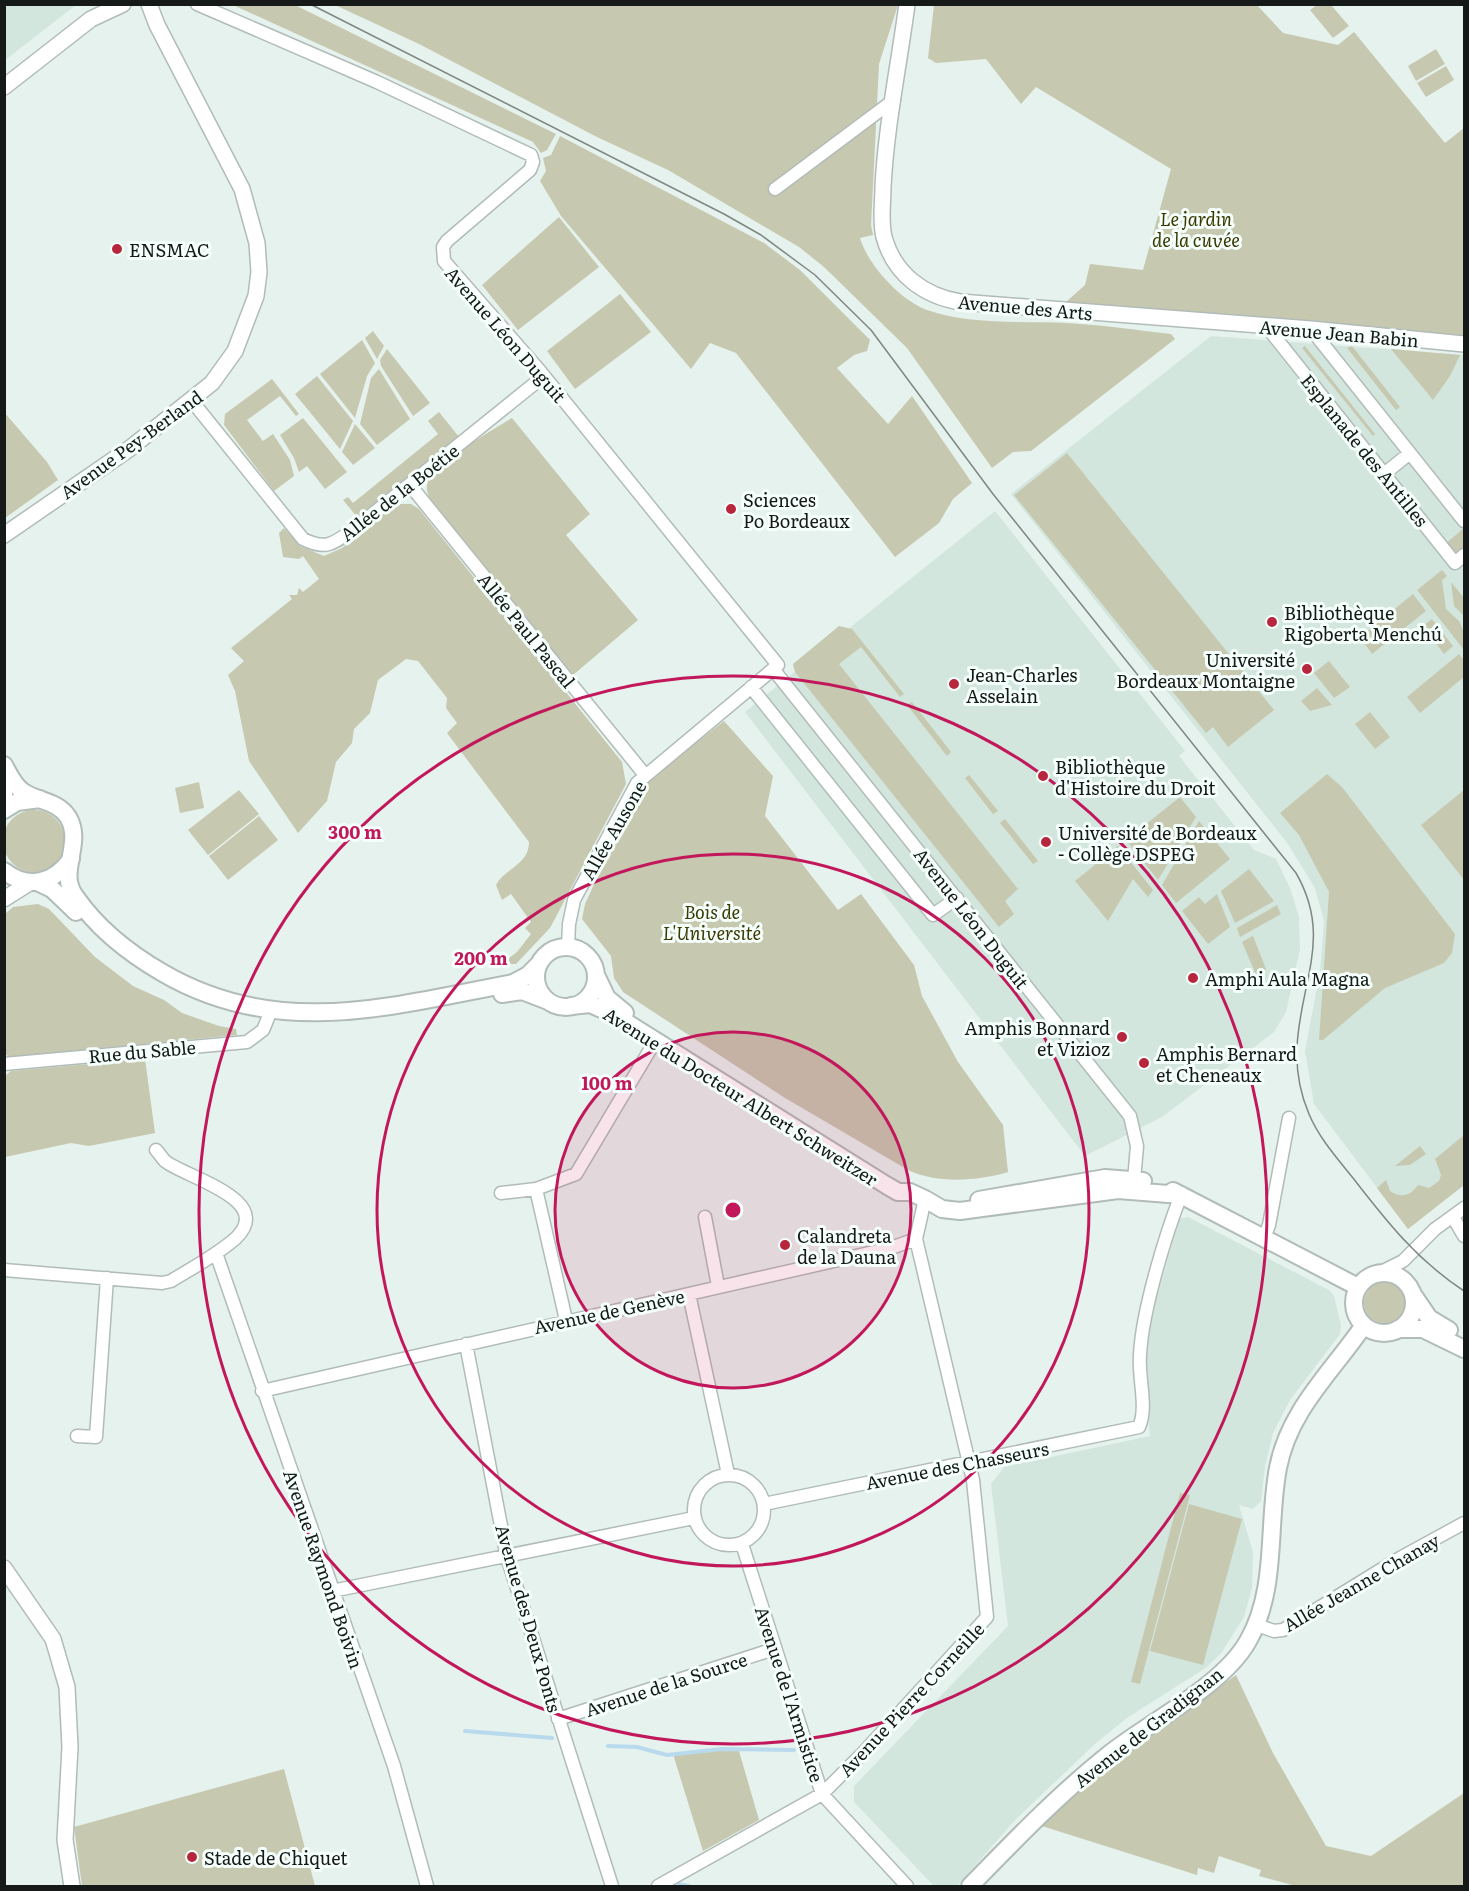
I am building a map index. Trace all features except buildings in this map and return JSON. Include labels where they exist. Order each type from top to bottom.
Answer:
[{"type":"main road","points":[[4,765],[23,791],[60,808],[73,826],[75,837],[68,878],[73,894],[118,941],[172,979],[209,996],[249,1007],[311,1014],[383,1008],[513,983],[528,975],[551,951],[568,947],[584,953],[590,959],[596,975],[592,992],[579,1004],[571,1006],[563,1006],[522,990],[349,1020],[311,1022],[268,1018],[207,1003],[149,975],[104,941],[66,899],[52,889],[17,879],[4,870]]},
{"type":"main road","points":[[4,789],[4,801]]},
{"type":"main road","points":[[4,810],[17,802],[40,799]]},
{"type":"main road","points":[[34,882],[51,879],[63,871],[71,859]]},
{"type":"main road","points":[[539,964],[537,984],[548,1001]]},
{"type":"main road","name":"Avenue du Docteur Albert Schweitzer","points":[[596,975],[607,998],[658,1036],[902,1183],[910,1192]]},
{"type":"main road","name":"Avenue du Docteur Albert Schweitzer","points":[[571,1006],[590,1004],[600,1008],[886,1185],[898,1192],[910,1192],[942,1209],[960,1211],[1118,1190],[1181,1196]]},
{"type":"main road","name":"Avenue du Docteur Albert Schweitzer","points":[[926,1199],[978,1200],[1105,1178],[1159,1184],[1358,1287]]},
{"type":"main road","points":[[1464,1339],[1429,1318],[1405,1281],[1398,1276],[1381,1272],[1364,1280],[1358,1287],[1354,1304],[1364,1326],[1382,1333],[1398,1329],[1423,1329],[1464,1348]]},
{"type":"main road","points":[[1398,1329],[1412,1315],[1414,1296]]},
{"type":"main road","name":"Avenue de Gradignan","points":[[970,1887],[1012,1840],[1108,1754],[1216,1677],[1247,1643],[1257,1625],[1266,1588],[1278,1467],[1286,1441],[1314,1388],[1364,1326]]},
{"type":"main road","name":"Avenue de Gradignan","points":[[985,1887],[1023,1841],[1030,1826]]},
{"type":"street","points":[[4,76],[98,4]]},
{"type":"street","points":[[4,87],[91,19],[123,4]]},
{"type":"street","name":"Avenue Pey-Berland","points":[[4,536],[129,449],[212,383],[235,351],[256,296],[259,272],[256,243],[242,189],[157,25],[149,4]]},
{"type":"street","name":"Avenue Léon Duguit","points":[[197,4],[376,82],[531,156],[533,162],[530,170],[447,241],[442,253],[446,266],[544,376],[1130,1116],[1137,1146],[1134,1180]]},
{"type":"street","name":"Avenue des Arts","points":[[908,4],[885,160],[882,222],[891,256],[914,284],[936,296],[960,302],[1214,322]]},
{"type":"street","points":[[774,189],[894,100]]},
{"type":"street","name":"Avenue Jean Babin","points":[[1214,322],[1464,344]]},
{"type":"street","name":"Esplanade des Antilles","points":[[1267,327],[1455,563],[1464,555]]},
{"type":"street","name":"Esplanade des Antilles","points":[[1311,329],[1464,522]]},
{"type":"street","name":"Allée de la Boétie","points":[[192,401],[303,539],[316,546],[333,544],[410,485],[544,376]]},
{"type":"street","points":[[1384,474],[1410,453]]},
{"type":"street","name":"Allée Paul Pascal","points":[[410,485],[645,775]]},
{"type":"street","name":"Allée Ausone","points":[[568,947],[570,913],[579,890],[631,792],[645,775],[776,667]]},
{"type":"street","points":[[751,687],[933,915],[957,898]]},
{"type":"street","points":[[4,899],[34,882]]},
{"type":"street","name":"Rue du Sable","points":[[4,1064],[248,1041],[263,1030],[268,1018]]},
{"type":"street","points":[[501,1193],[536,1189],[576,1174],[654,1042]]},
{"type":"street","points":[[1264,1238],[1269,1225],[1289,1118]]},
{"type":"street","points":[[4,1270],[171,1281],[216,1253],[241,1232],[246,1218],[234,1197],[165,1161],[156,1150]]},
{"type":"street","points":[[536,1189],[566,1320]]},
{"type":"street","name":"Avenue des Chasseurs","points":[[764,1504],[1129,1431],[1139,1427],[1144,1417],[1140,1354],[1150,1300],[1181,1196]]},
{"type":"street","points":[[916,1239],[926,1199]]},
{"type":"street","points":[[1381,1272],[1403,1261],[1435,1229],[1464,1208]]},
{"type":"street","points":[[705,1217],[718,1286]]},
{"type":"street","points":[[1453,1217],[1464,1236]]},
{"type":"street","name":"Avenue de Genève","points":[[262,1391],[566,1320],[891,1248],[916,1239]]},
{"type":"street","name":"Avenue Pierre Corneille","points":[[658,1887],[822,1794],[863,1753],[987,1617],[973,1480],[916,1239]]},
{"type":"street","name":"Avenue Raymond Boivin","points":[[216,1253],[394,1766],[427,1887]]},
{"type":"street","points":[[77,1436],[96,1437],[107,1278]]},
{"type":"street","points":[[689,1294],[728,1474]]},
{"type":"street","name":"Avenue des Deux Ponts","points":[[466,1344],[507,1557],[612,1887]]},
{"type":"street","points":[[728,1474],[750,1481],[760,1492],[764,1504],[760,1527],[742,1544],[727,1546],[715,1543],[699,1529],[694,1518],[695,1499],[701,1488],[716,1477],[728,1474]]},
{"type":"street","points":[[332,1591],[694,1518]]},
{"type":"street","name":"Allée Jeanne Chanay","points":[[1257,1625],[1274,1631],[1283,1630],[1400,1558],[1464,1523]]},
{"type":"street","name":"Avenue de l'Armistice","points":[[742,1544],[822,1794],[907,1887]]},
{"type":"street","points":[[4,1568],[52,1639],[67,1687],[70,1747],[65,1840],[72,1887]]},
{"type":"street","name":"Avenue de la Source","points":[[558,1719],[774,1649]]},
{"type":"shaded area","points":[[5,4],[76,4],[76,5],[5,60]]},
{"type":"shaded area","name":"Université Bordeaux Montaigne","points":[[1211,336],[1464,355],[1464,1185],[1408,1229],[1314,1104],[1305,1051],[1320,972],[1324,921],[1315,888],[1288,844],[1011,494]]},
{"type":"shaded area","name":"Université de Bordeaux - Collège DSPEG","points":[[995,511],[1185,751],[1179,756],[1254,850],[1276,859],[1290,888],[1299,917],[1300,949],[1286,1012],[1274,1032],[1162,1117],[1085,1156],[745,712]]},
{"type":"shaded area","points":[[1188,1217],[1329,1290],[1334,1296],[1341,1325],[1340,1334],[1290,1400],[1273,1433],[1265,1467],[1261,1501],[1253,1509],[1239,1505],[1253,1552],[1252,1588],[1244,1617],[1222,1652],[1207,1667],[1127,1718],[1096,1743],[1016,1819],[957,1886],[934,1886],[854,1802],[854,1786],[1008,1626],[991,1484],[1004,1467],[1150,1436],[1144,1381],[1145,1354],[1156,1301],[1179,1219]]},
{"type":"green space","points":[[233,5],[295,5],[556,134],[547,150],[541,153],[533,142]]},
{"type":"green space","points":[[335,5],[898,5],[879,64],[871,225],[873,235],[860,238],[870,259],[886,280],[917,305],[944,315],[978,320],[1106,326],[1171,334],[1175,339],[1031,451],[1013,452],[992,468],[907,348],[824,267],[799,247],[668,170],[597,137],[419,44]]},
{"type":"green space","name":"Le jardin de la cuvée","points":[[934,5],[1257,5],[1283,33],[1338,45],[1354,32],[1445,143],[1464,128],[1464,340],[1066,302],[1085,285],[1090,264],[1143,270],[1171,169],[1036,87],[1021,104],[986,59],[936,63],[928,58]]},
{"type":"green space","points":[[1317,5],[1331,5],[1349,26],[1333,38],[1310,10]]},
{"type":"green space","points":[[1436,49],[1445,64],[1416,81],[1408,66]]},
{"type":"green space","points":[[1446,66],[1454,80],[1426,97],[1417,83]]},
{"type":"green space","points":[[560,136],[764,243],[800,270],[870,340],[867,351],[854,355],[837,368],[888,424],[912,396],[972,483],[953,499],[939,523],[895,557],[736,353],[710,343],[691,369],[561,216],[540,181],[546,171],[543,158],[551,155]]},
{"type":"green space","points":[[559,217],[599,267],[518,330],[482,285]]},
{"type":"green space","points":[[620,294],[651,332],[575,389],[547,351]]},
{"type":"green space","points":[[373,331],[384,346],[377,359],[365,338]]},
{"type":"green space","points":[[362,340],[375,363],[367,376],[355,418],[320,374]]},
{"type":"green space","points":[[1305,346],[1375,434],[1373,436],[1302,348]]},
{"type":"green space","points":[[1352,346],[1400,407],[1396,410],[1347,348]]},
{"type":"green space","points":[[387,349],[430,403],[413,416],[381,366],[380,360]]},
{"type":"green space","points":[[1391,349],[1460,355],[1450,376],[1433,400]]},
{"type":"green space","points":[[379,369],[410,419],[377,445],[360,424],[371,378]]},
{"type":"green space","points":[[317,376],[353,421],[340,449],[295,394]]},
{"type":"green space","points":[[272,379],[299,414],[296,416],[280,396],[247,420],[263,441],[273,434],[290,460],[294,476],[274,491],[224,425],[225,414]]},
{"type":"green space","points":[[4,412],[47,462],[58,480],[5,518]]},
{"type":"green space","points":[[439,412],[459,437],[358,518],[343,500],[348,497],[353,503],[438,434],[428,421]]},
{"type":"green space","points":[[303,418],[347,472],[325,489],[307,466],[299,472],[294,458],[280,435]]},
{"type":"green space","points":[[512,418],[590,514],[566,535],[638,620],[573,675],[431,501],[428,493],[427,485],[434,472],[468,446]]},
{"type":"green space","points":[[355,424],[375,448],[353,465],[342,452]]},
{"type":"green space","points":[[1067,453],[1274,710],[1228,747],[1213,727],[1206,733],[1014,495]]},
{"type":"green space","points":[[396,504],[411,504],[419,509],[622,762],[626,784],[550,928],[516,964],[501,964],[517,952],[531,934],[525,928],[531,922],[511,894],[502,900],[496,885],[525,856],[529,842],[447,733],[457,723],[446,708],[447,698],[418,661],[406,659],[378,680],[370,713],[354,729],[352,743],[336,762],[327,801],[298,833],[249,761],[235,691],[228,675],[244,661],[231,648],[292,599],[289,595],[297,595],[299,588],[303,592],[319,579],[303,556],[299,559],[283,557],[279,533],[284,528],[300,546],[324,556],[342,548]]},
{"type":"green space","points":[[1464,528],[1464,551],[1453,551],[1445,544]]},
{"type":"green space","points":[[1442,570],[1447,576],[1442,580],[1446,609],[1460,622],[1464,633],[1464,650],[1417,590]]},
{"type":"green space","points":[[1451,582],[1464,598],[1464,616],[1454,606]]},
{"type":"green space","points":[[1413,594],[1426,611],[1372,654],[1360,637]]},
{"type":"green space","points":[[1432,619],[1453,646],[1444,654],[1423,626]]},
{"type":"green space","points":[[839,626],[852,629],[904,694],[900,697],[861,647],[839,664],[1018,889],[1005,901],[1014,914],[999,927],[795,672],[793,664]]},
{"type":"green space","points":[[1459,654],[1464,660],[1464,677],[1420,713],[1407,697]]},
{"type":"green space","points":[[1329,661],[1350,687],[1334,698],[1314,673]]},
{"type":"green space","points":[[1317,688],[1332,705],[1310,711],[1301,701]]},
{"type":"green space","points":[[912,702],[951,752],[947,756],[907,705]]},
{"type":"green space","points":[[1370,712],[1390,737],[1375,749],[1355,724]]},
{"type":"green space","name":"Bois de L'Université","points":[[724,721],[773,776],[765,816],[838,910],[861,894],[914,965],[922,996],[958,1062],[1003,1125],[1008,1172],[958,1180],[932,1177],[908,1170],[785,1098],[623,992],[614,978],[611,956],[582,919],[585,904],[635,796],[651,778]]},
{"type":"green space","points":[[1327,774],[1342,787],[1455,934],[1452,953],[1444,963],[1385,988],[1323,1040],[1319,1040],[1329,892],[1299,835],[1280,813]]},
{"type":"green space","points":[[969,775],[998,811],[993,814],[965,778]]},
{"type":"green space","points":[[199,782],[204,808],[180,813],[175,788]]},
{"type":"green space","points":[[239,790],[259,814],[208,855],[188,830]]},
{"type":"green space","points":[[1464,790],[1464,880],[1421,825]]},
{"type":"green space","points":[[1180,797],[1196,817],[1158,880],[1126,840]]},
{"type":"green space","points":[[34,810],[51,815],[56,819],[60,824],[65,841],[60,858],[56,863],[51,867],[34,872],[17,867],[12,863],[8,858],[3,841],[8,824],[12,819],[17,815]]},
{"type":"green space","points":[[259,816],[278,840],[228,880],[209,856]]},
{"type":"green space","points":[[1005,819],[1038,861],[1033,864],[1000,823]]},
{"type":"green space","points":[[1199,821],[1230,859],[1176,903],[1162,885]]},
{"type":"green space","points":[[1118,846],[1153,890],[1148,897],[1133,879],[1108,921],[1075,881]]},
{"type":"green space","points":[[1249,869],[1274,901],[1235,923],[1221,891]]},
{"type":"green space","points":[[1217,894],[1230,927],[1208,944],[1182,911],[1199,897],[1205,904]]},
{"type":"green space","points":[[38,904],[49,909],[95,957],[133,986],[164,1000],[182,1013],[219,1026],[236,1029],[237,1035],[9,1057],[4,1053],[5,914],[13,907]]},
{"type":"green space","points":[[1277,905],[1281,914],[1240,937],[1237,928]]},
{"type":"green space","points":[[1253,936],[1266,969],[1257,977],[1242,942]]},
{"type":"green space","points":[[145,1059],[155,1133],[89,1146],[71,1143],[5,1157],[5,1076],[11,1071]]},
{"type":"green space","points":[[1464,1135],[1464,1185],[1408,1229],[1377,1188],[1386,1180],[1390,1191],[1398,1195],[1409,1193],[1418,1185],[1429,1188],[1439,1181],[1441,1175],[1435,1159]]},
{"type":"green space","points":[[1420,1146],[1426,1154],[1410,1165],[1395,1166]]},
{"type":"green space","points":[[1385,1282],[1400,1288],[1406,1303],[1400,1318],[1385,1324],[1370,1318],[1364,1303],[1370,1288]]},
{"type":"green space","points":[[1180,1493],[1190,1495],[1140,1684],[1131,1682]]},
{"type":"green space","points":[[1189,1504],[1242,1519],[1203,1665],[1150,1651]]},
{"type":"green space","points":[[1236,1675],[1273,1753],[1326,1846],[1371,1856],[1464,1793],[1464,1886],[1296,1886],[1259,1876],[1261,1870],[1219,1856],[1214,1873],[1198,1868],[1197,1875],[1042,1826],[1089,1781]]},
{"type":"green space","points":[[739,1751],[759,1820],[703,1851],[673,1754]]},
{"type":"green space","name":"Stade de Chiquet","points":[[284,1769],[315,1886],[82,1886],[74,1827]]},
{"type":"waterway","points":[[465,1731],[552,1738]]},
{"type":"waterway","points":[[608,1746],[637,1747],[667,1755],[722,1749],[794,1750]]},
{"type":"waterway","points":[[679,1884],[689,1886]]},
{"type":"tram line","points":[[310,4],[724,214],[761,235],[815,275],[871,330],[993,494],[1296,873],[1307,896],[1312,918],[1312,960],[1299,1023],[1297,1047],[1299,1081],[1309,1114],[1329,1147],[1391,1225],[1417,1253],[1464,1291]]},
{"type":"place","name":"ENSMAC","points":[[117,249]]},
{"type":"place","name":"Sciences Po Bordeaux","points":[[731,509]]},
{"type":"place","name":"Bibliothèque Rigoberta Menchú","points":[[1272,622]]},
{"type":"place","name":"Université Bordeaux Montaigne","points":[[1307,669]]},
{"type":"place","name":"Jean-Charles Asselain","points":[[954,684]]},
{"type":"place","name":"Bibliothèque d'Histoire du Droit","points":[[1043,776]]},
{"type":"place","name":"Université de Bordeaux - Collège DSPEG","points":[[1046,842]]},
{"type":"place","name":"Amphi Aula Magna","points":[[1193,978]]},
{"type":"place","name":"Amphis Bonnard et Vizioz","points":[[1122,1037]]},
{"type":"place","name":"Amphis Bernard et Cheneaux","points":[[1144,1063]]},
{"type":"place","name":"Calandreta de la Dauna","points":[[785,1245]]},
{"type":"place","name":"Stade de Chiquet","points":[[192,1857]]}]
